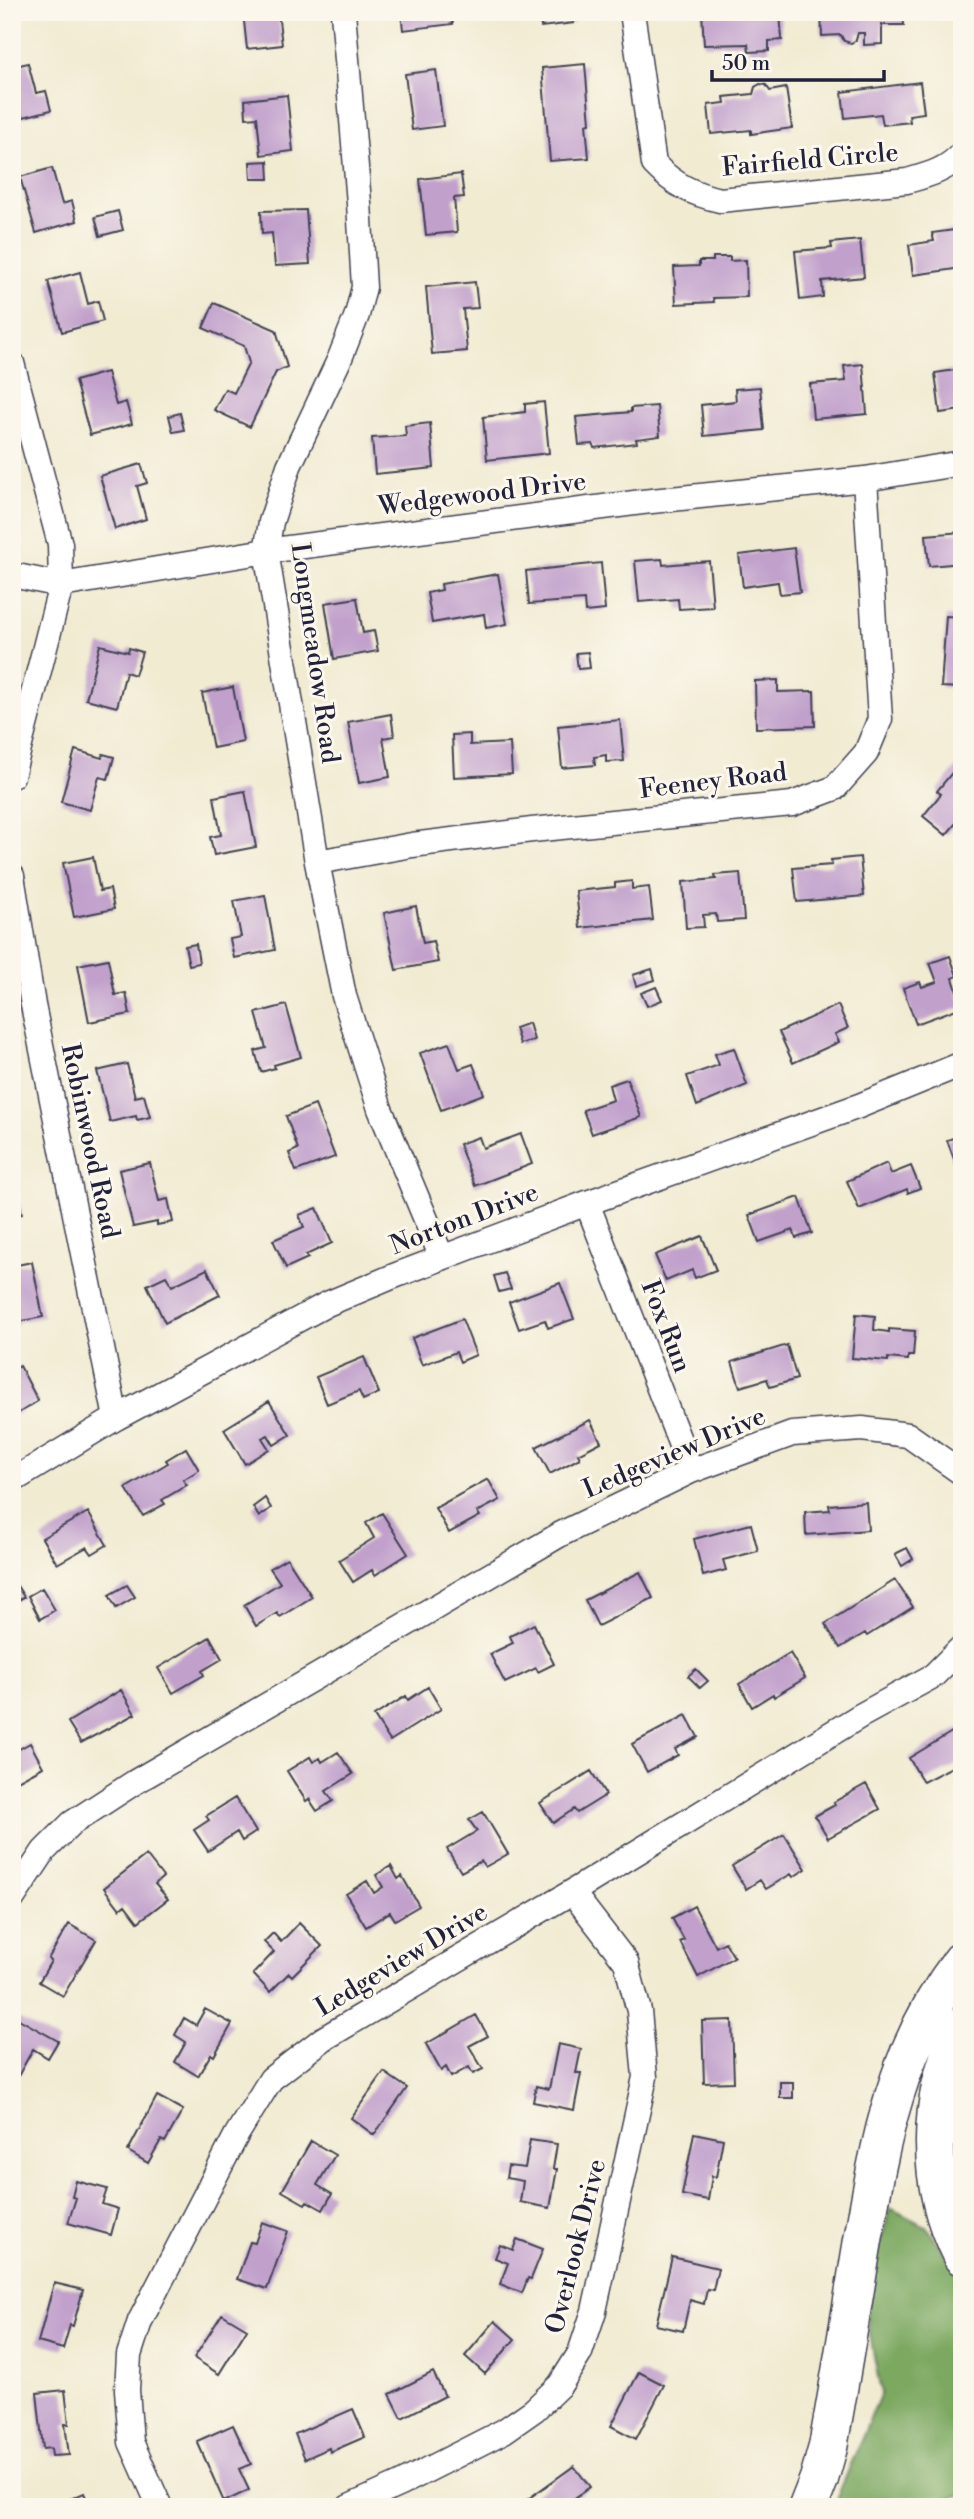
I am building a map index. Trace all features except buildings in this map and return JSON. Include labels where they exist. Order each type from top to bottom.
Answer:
[{"type":"highway","points":[[808,2507],[828,2446],[873,2182],[892,2099],[919,2032],[936,1999],[962,1961]]},
{"type":"highway","points":[[962,2026],[949,2056],[941,2086],[935,2147],[937,2178],[943,2207],[962,2256]]},
{"type":"street","name":"Longmeadow Road","points":[[343,12],[364,287],[357,315],[340,358],[289,466],[271,522],[266,551],[317,862],[344,996],[380,1110],[442,1258]]},
{"type":"street","name":"Fairfield Circle","points":[[632,12],[654,164],[668,180],[693,194],[720,200],[907,181],[953,163],[962,153]]},
{"type":"street","points":[[12,363],[60,544],[61,585],[12,776]]},
{"type":"street","name":"Wedgewood Drive","points":[[12,575],[61,585],[266,551],[642,502],[865,479],[962,463]]},
{"type":"street","name":"Feeney Road","points":[[317,862],[412,845],[532,830],[792,804],[835,788],[866,753],[880,719],[865,479]]},
{"type":"street","name":"Robinwood Road","points":[[12,876],[33,1005],[116,1418]]},
{"type":"street","name":"Norton Drive","points":[[12,1481],[116,1418],[327,1304],[587,1203],[859,1106],[962,1064]]},
{"type":"street","name":"Fox Run","points":[[587,1203],[691,1471]]},
{"type":"street","name":"Ledgeview Drive","points":[[12,1899],[44,1851],[72,1823],[135,1782],[561,1534],[691,1471],[792,1434],[862,1429],[908,1435],[962,1473]]},
{"type":"street","name":"Ledgeview Drive","points":[[160,2507],[131,2442],[127,2390],[129,2355],[140,2321],[164,2274],[237,2134],[271,2079],[323,2039],[572,1892],[860,1716],[933,1676],[962,1647]]},
{"type":"street","name":"Overlook Drive","points":[[349,2507],[504,2431],[534,2410],[560,2385],[580,2353],[594,2311],[645,2077],[639,2011],[626,1962],[572,1892]]},
{"type":"green space","points":[[890,2208],[927,2227],[962,2277],[962,2494],[928,2507],[833,2507],[881,2393],[868,2324],[868,2291]]}]
